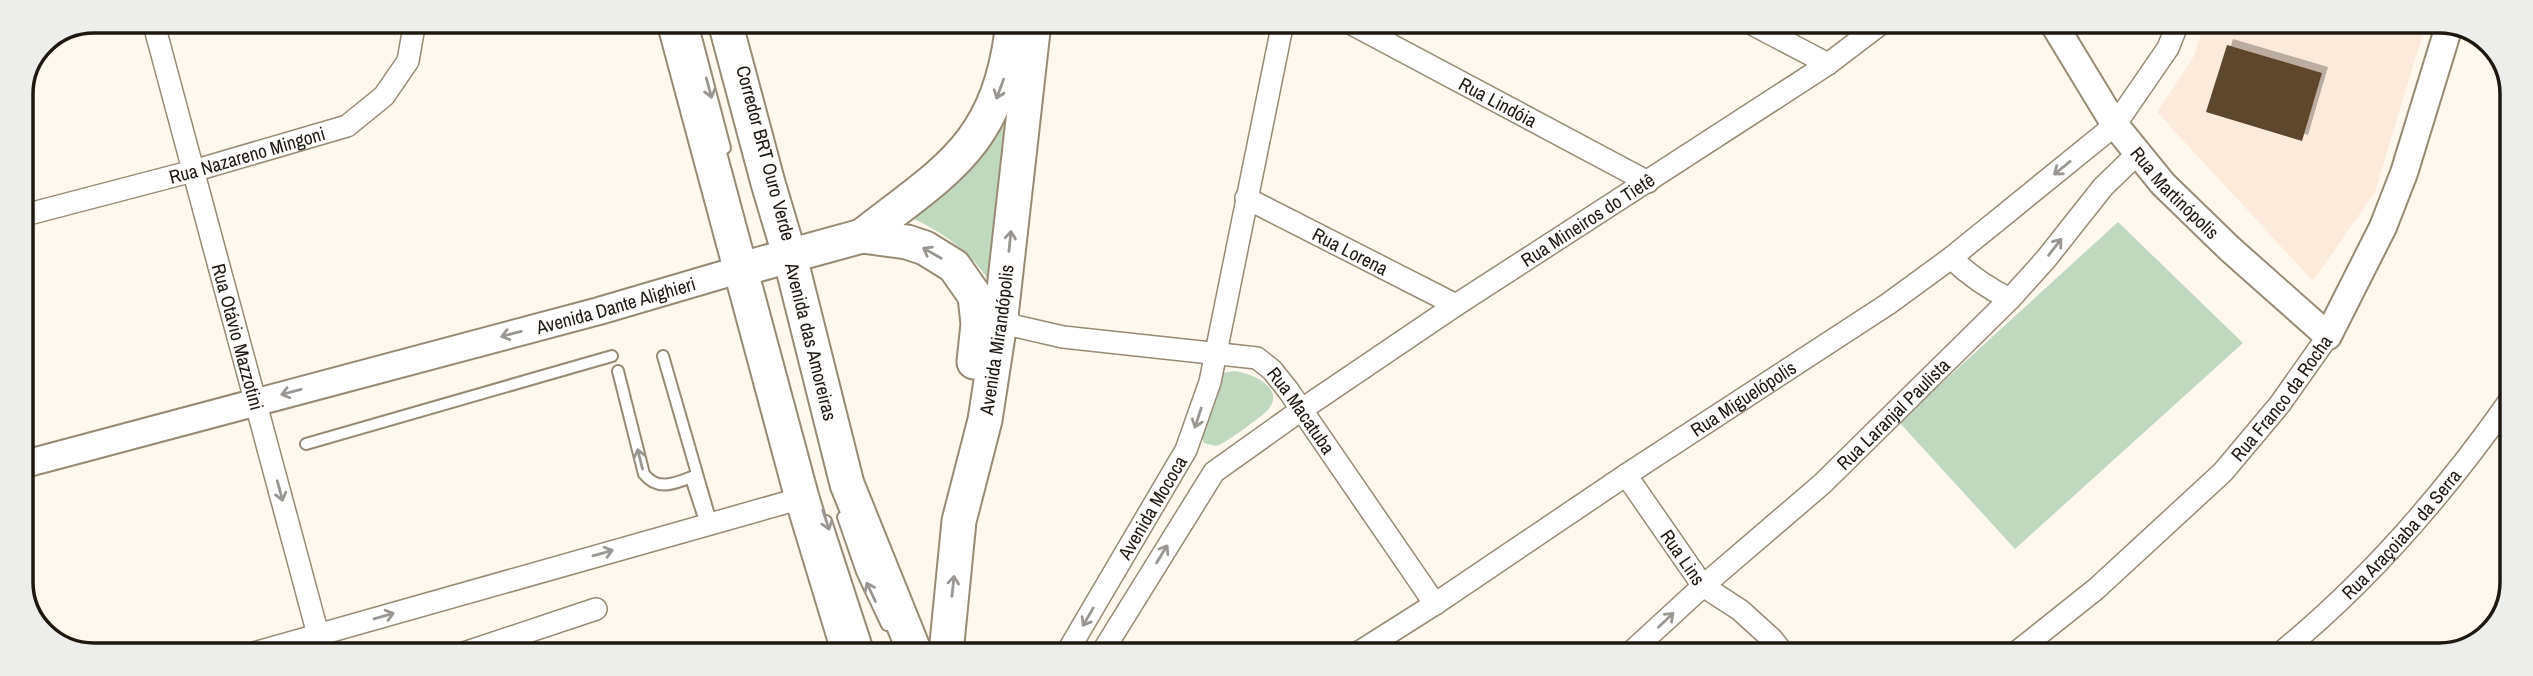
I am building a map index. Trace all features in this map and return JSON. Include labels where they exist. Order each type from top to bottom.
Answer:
[{"type":"main road","name":"Avenida das Amoreiras","points":[[678,33],[766,263],[903,643]]},
{"type":"main road","name":"Avenida das Amoreiras","points":[[728,33],[768,183],[766,263],[813,506],[847,643]]},
{"type":"main road","points":[[862,236],[937,178],[968,149],[985,125],[1006,71],[1011,33]]},
{"type":"main road","name":"Avenida Mirandópolis","points":[[947,643],[959,521],[985,420],[988,306],[1032,33]]},
{"type":"main road","name":"Avenida Dante Alighieri","points":[[766,263],[862,236],[907,242],[925,248],[954,266],[988,306]]},
{"type":"street","name":"Rua Otávio Mazzotini","points":[[156,33],[321,643]]},
{"type":"street","name":"Rua Nazareno Mingoni","points":[[33,213],[193,171],[347,126],[384,96],[408,61],[413,33]]},
{"type":"street","name":"Avenida Mococa","points":[[1072,643],[1186,450],[1200,414],[1216,352],[1281,33]]},
{"type":"street","name":"Rua Lindóia","points":[[1369,33],[1648,182]]},
{"type":"street","points":[[1769,33],[1828,64]]},
{"type":"street","name":"Rua Mineiros do Tietê","points":[[1301,410],[1456,305],[1828,64],[1871,33]]},
{"type":"street","name":"Rua Martinópolis","points":[[2059,33],[2115,125],[2163,184],[2230,249],[2328,336]]},
{"type":"street","name":"Rua Miguelópolis","points":[[1373,643],[1888,304],[1951,258],[2115,125],[2168,48],[2174,33]]},
{"type":"street","name":"Rua Franco da Rocha","points":[[2027,643],[2096,589],[2223,472],[2280,404],[2328,336],[2383,227],[2404,173],[2447,34]]},
{"type":"street","name":"Rua Laranjal Paulista","points":[[1641,643],[1822,484],[2010,299],[2046,260],[2103,187],[2138,153]]},
{"type":"street","name":"Rua Lorena","points":[[1246,198],[1456,305]]},
{"type":"street","points":[[1951,258],[1979,283],[2010,299]]},
{"type":"street","name":"Avenida Dante Alighieri","points":[[33,462],[599,311],[766,263]]},
{"type":"street","name":"Rua Macatuba","points":[[988,306],[1015,326],[1063,337],[1257,358],[1272,370],[1301,410],[1435,604]]},
{"type":"street","name":"Avenida Mococa","points":[[1108,643],[1214,472],[1301,410]]},
{"type":"street","name":"Rua Araçoiaba da Serra","points":[[2292,643],[2349,592],[2410,530],[2500,415]]},
{"type":"street","points":[[1186,450],[1214,472]]},
{"type":"street","name":"Rua Lins","points":[[1626,475],[1703,586],[1741,610],[1775,643]]},
{"type":"street","points":[[324,643],[709,523],[813,506]]},
{"type":"street","points":[[494,643],[596,609]]},
{"type":"lane","name":"Corredor BRT Ouro Verde","points":[[695,33],[729,165]]},
{"type":"lane","name":"Corredor BRT Ouro Verde","points":[[716,33],[760,197]]},
{"type":"lane","points":[[306,444],[612,356]]},
{"type":"lane","points":[[663,356],[709,523]]},
{"type":"lane","points":[[618,371],[643,474],[650,481],[666,486],[694,476]]},
{"type":"lane","points":[[813,506],[865,643]]},
{"type":"lane","points":[[841,509],[862,572],[903,643]]},
{"type":"shaded area","points":[[2201,33],[2423,33],[2375,192],[2313,281],[2157,112],[2194,56]]},
{"type":"green space","points":[[1009,119],[987,278],[955,244],[914,219],[975,162]]},
{"type":"green space","points":[[2118,222],[2243,343],[2015,549],[1899,422]]},
{"type":"green space","points":[[1233,371],[1248,374],[1264,382],[1273,394],[1273,402],[1265,413],[1222,443],[1215,446],[1204,443],[1200,434],[1212,408],[1216,378]]},
{"type":"building","points":[[2227,45],[2322,73],[2302,141],[2206,112]]}]
